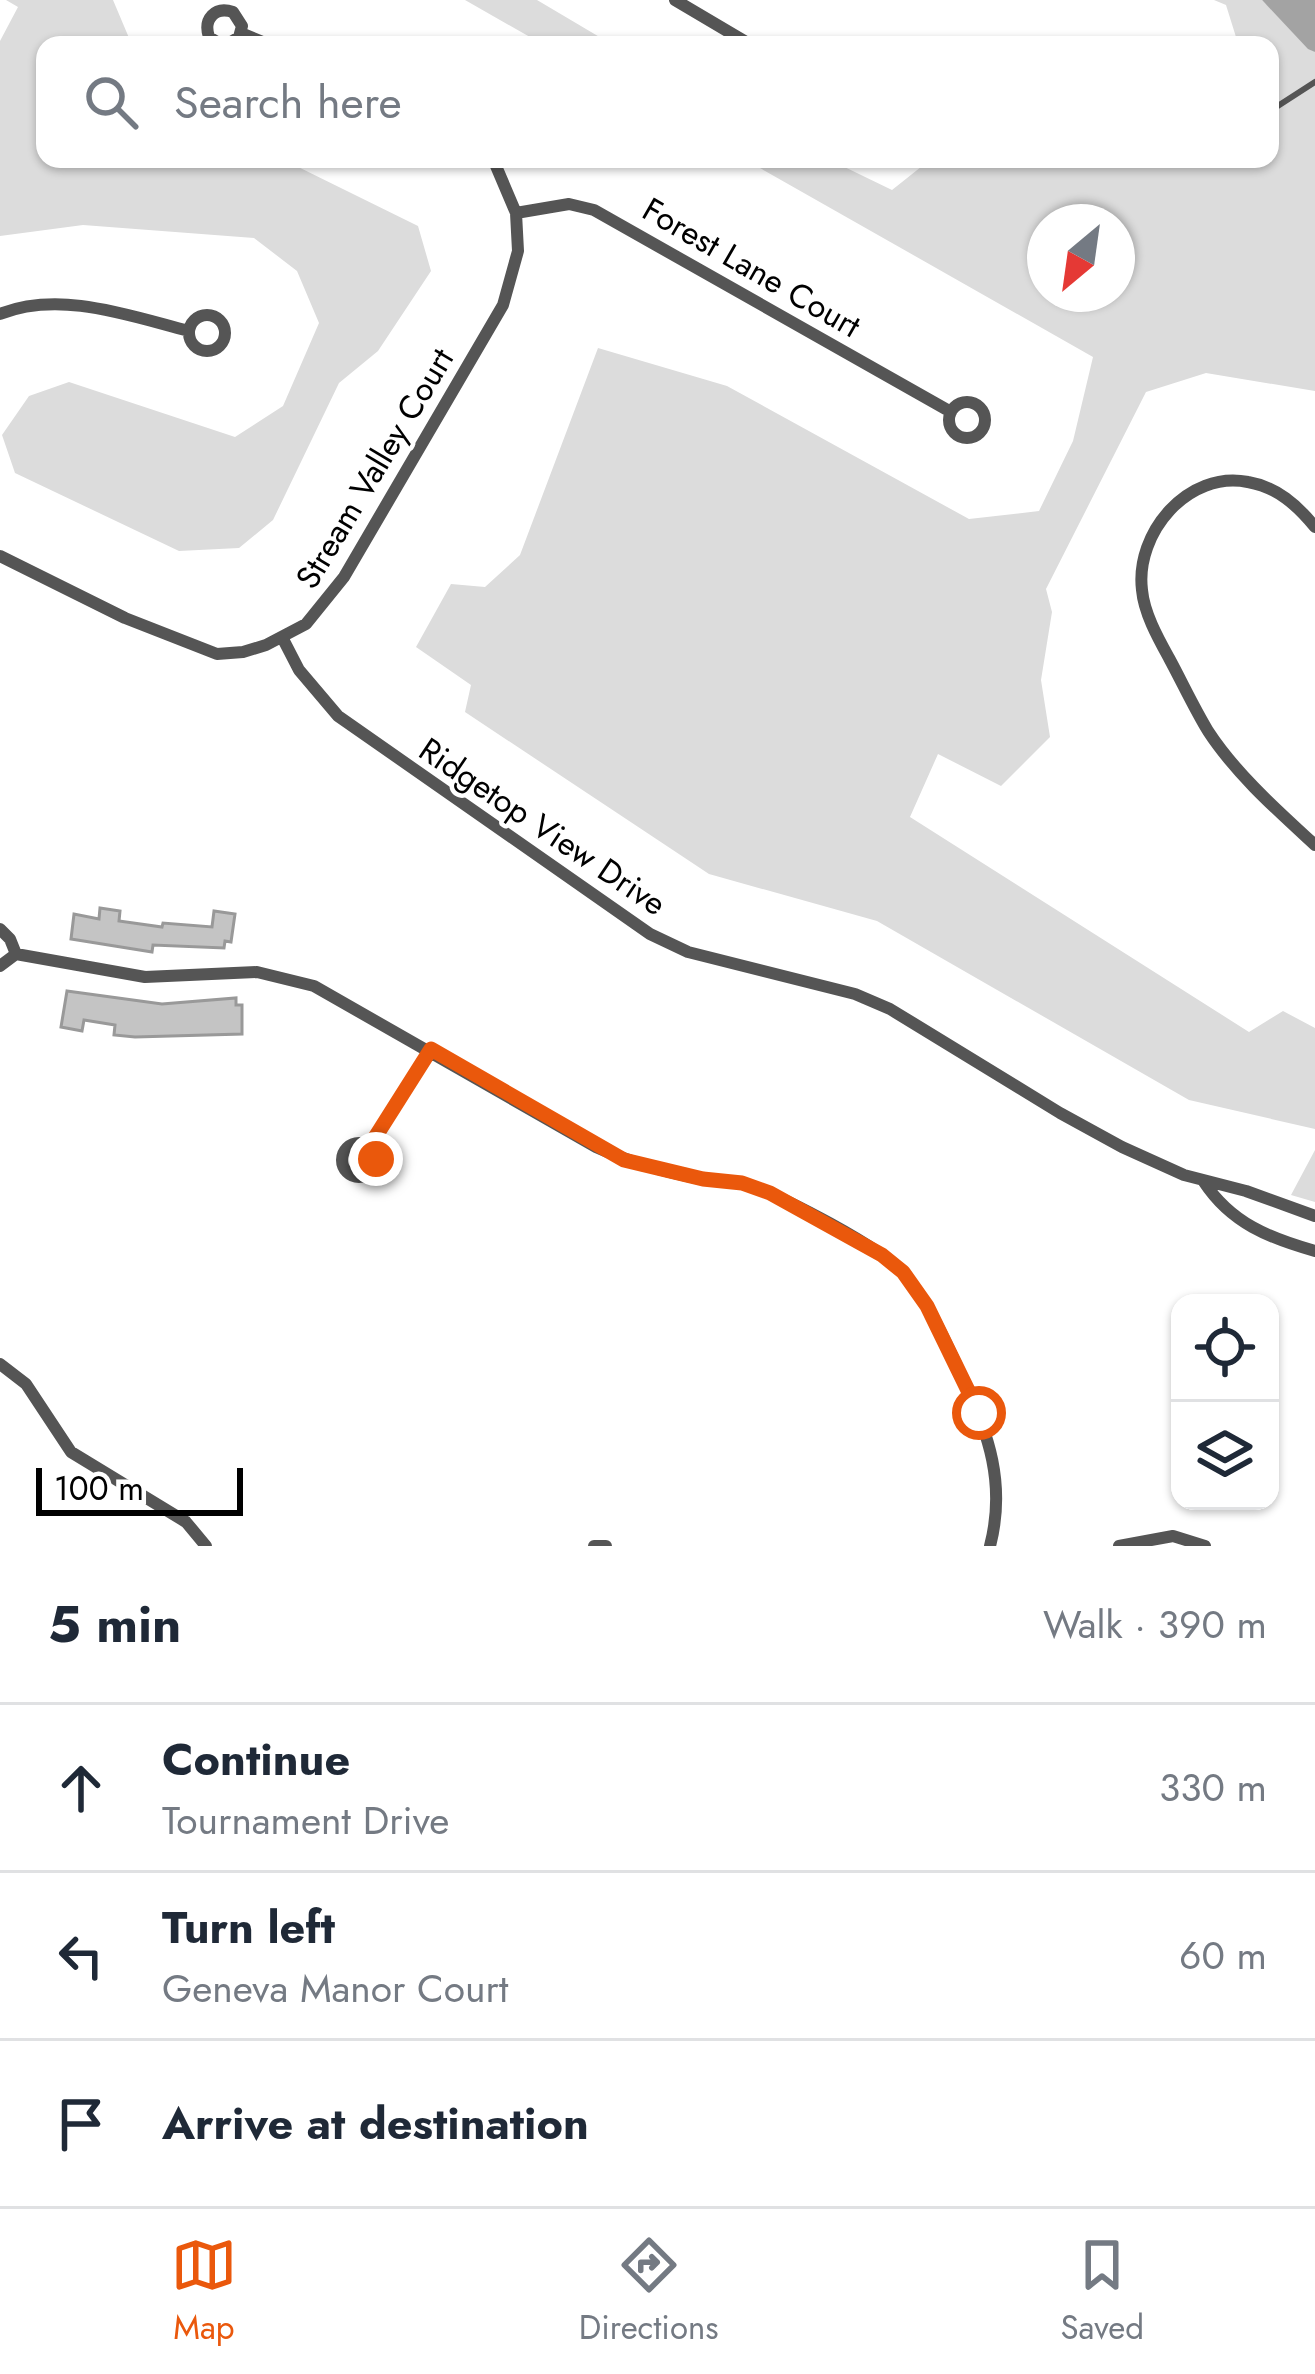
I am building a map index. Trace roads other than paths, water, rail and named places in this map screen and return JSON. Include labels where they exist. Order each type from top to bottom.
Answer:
[{"type":"street","points":[[675,0],[737,36]]},
{"type":"street","points":[[210,36],[208,19],[216,11],[228,10],[238,16],[239,36]]},
{"type":"street","points":[[241,33],[248,36]]},
{"type":"street","name":"Stream Valley Court","points":[[0,556],[155,632],[218,653],[243,652],[283,639],[317,614],[344,577],[503,305],[518,250],[516,213],[497,168]]},
{"type":"street","name":"Forest Lane Court","points":[[516,213],[569,204],[594,210],[951,412]]},
{"type":"street","points":[[0,314],[17,307],[65,304],[189,331]]},
{"type":"street","points":[[1315,527],[1300,508],[1272,489],[1244,481],[1196,488],[1156,525],[1143,557],[1142,591],[1163,647],[1209,733],[1315,845]]},
{"type":"street","name":"Ridgetop View Drive","points":[[283,639],[299,670],[338,716],[650,934],[688,952],[838,989],[890,1009],[1090,1131],[1171,1171],[1315,1216]]},
{"type":"street","points":[[0,929],[16,954]]},
{"type":"street","points":[[0,966],[16,954],[145,977],[257,972],[287,977],[326,992],[431,1049],[596,1147],[624,1160],[770,1193],[882,1255],[903,1272],[927,1306],[994,1454],[996,1522],[990,1546]]},
{"type":"street","points":[[369,1147],[431,1049]]},
{"type":"street","name":"Ridgetop View Drive","points":[[1203,1181],[1220,1205],[1251,1228],[1315,1251]]},
{"type":"street","points":[[0,1364],[26,1384],[71,1452],[186,1522],[206,1546]]},
{"type":"street","points":[[1119,1546],[1173,1536],[1205,1546]]},
{"type":"street","points":[[594,1546],[606,1546]]},
{"type":"lane","points":[[1279,105],[1315,82]]}]
